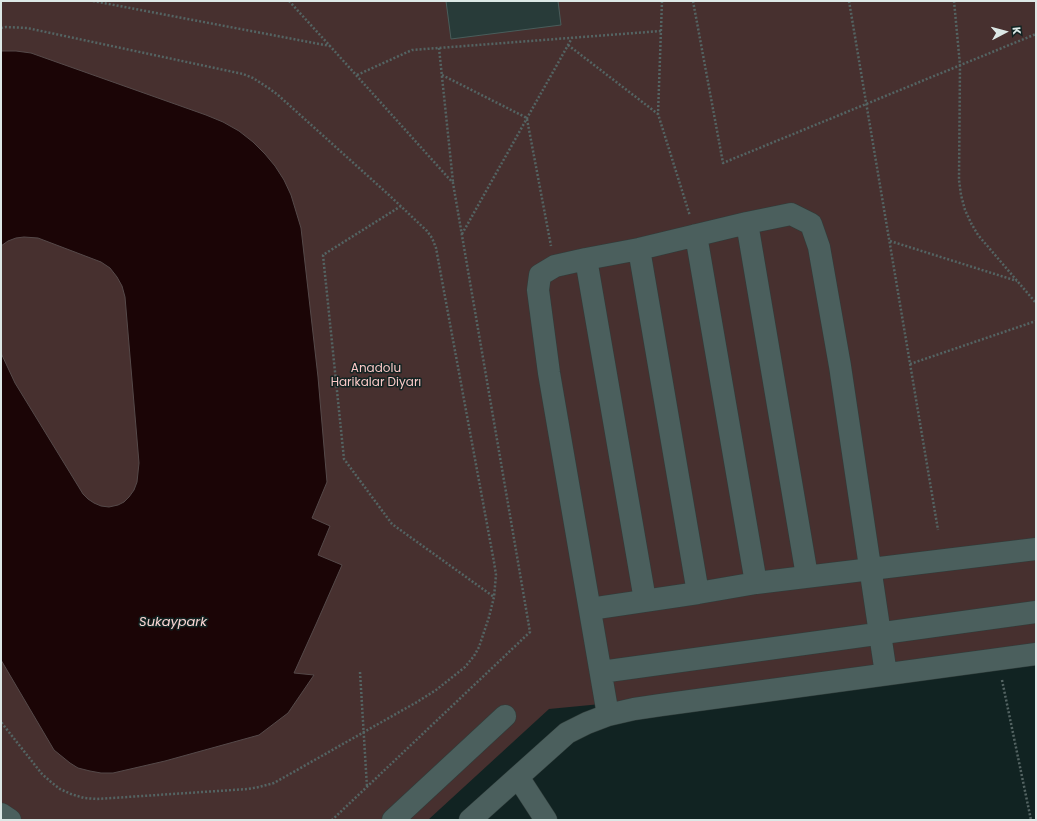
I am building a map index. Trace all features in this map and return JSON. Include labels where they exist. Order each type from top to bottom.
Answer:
[{"type":"street","points":[[608,715],[549,373],[538,290],[540,275],[555,266],[639,249],[791,214],[810,224],[819,247],[840,366],[886,674]]},
{"type":"street","points":[[747,223],[807,576]]},
{"type":"street","points":[[696,235],[756,583]]},
{"type":"street","points":[[639,249],[698,593]]},
{"type":"street","points":[[586,259],[644,600]]},
{"type":"street","points":[[590,609],[807,576],[1036,549]]},
{"type":"street","points":[[601,672],[1036,612]]},
{"type":"street","points":[[470,820],[567,734],[608,715],[661,704],[1036,654]]},
{"type":"street","points":[[393,820],[505,716]]},
{"type":"street","points":[[518,777],[546,820]]},
{"type":"street","points":[[1,814],[10,820]]},
{"type":"path","points":[[93,1],[330,46]]},
{"type":"path","points":[[288,1],[454,183]]},
{"type":"path","points":[[662,1],[658,114],[696,235]]},
{"type":"path","points":[[693,1],[723,163],[1036,34]]},
{"type":"path","points":[[849,1],[938,530]]},
{"type":"path","points":[[954,1],[960,65],[959,180],[965,210],[978,235],[1036,303]]},
{"type":"path","points":[[1,28],[27,28],[243,74],[252,78],[274,92],[427,231],[436,248],[496,575],[494,597],[489,617],[474,656],[465,667],[436,690],[274,783],[248,789],[97,799],[84,798],[60,789],[42,774],[1,722]]},
{"type":"path","points":[[357,75],[412,50],[661,32]]},
{"type":"path","points":[[462,235],[572,38]]},
{"type":"path","points":[[568,45],[658,114]]},
{"type":"path","points":[[332,820],[530,632],[462,235],[454,183],[439,48]]},
{"type":"path","points":[[442,75],[527,118]]},
{"type":"path","points":[[527,118],[555,266]]},
{"type":"path","points":[[401,206],[323,255],[344,459],[392,524],[494,597]]},
{"type":"path","points":[[890,241],[1018,281]]},
{"type":"path","points":[[910,364],[1036,321]]},
{"type":"path","points":[[999,659],[1013,736],[1031,820]]},
{"type":"path","points":[[360,672],[367,787]]},
{"type":"green space","name":"Anadolu Harikalar Diyarı","points":[[1,1],[1036,1],[1036,654],[788,686],[549,709],[428,820],[1,820]]},
{"type":"water","name":"Sukaypark","points":[[1,51],[31,53],[223,122],[239,131],[265,154],[284,180],[291,195],[301,228],[318,377],[327,482],[312,518],[330,526],[318,555],[342,565],[294,673],[314,675],[288,713],[259,735],[165,761],[113,773],[101,773],[78,768],[54,750],[1,660],[1,353],[15,383],[83,494],[88,499],[101,506],[109,507],[124,502],[134,490],[137,482],[139,463],[125,297],[122,286],[117,277],[110,268],[101,262],[38,238],[16,238],[1,246]]},
{"type":"building","points":[[446,1],[558,1],[561,25],[451,39]]}]
